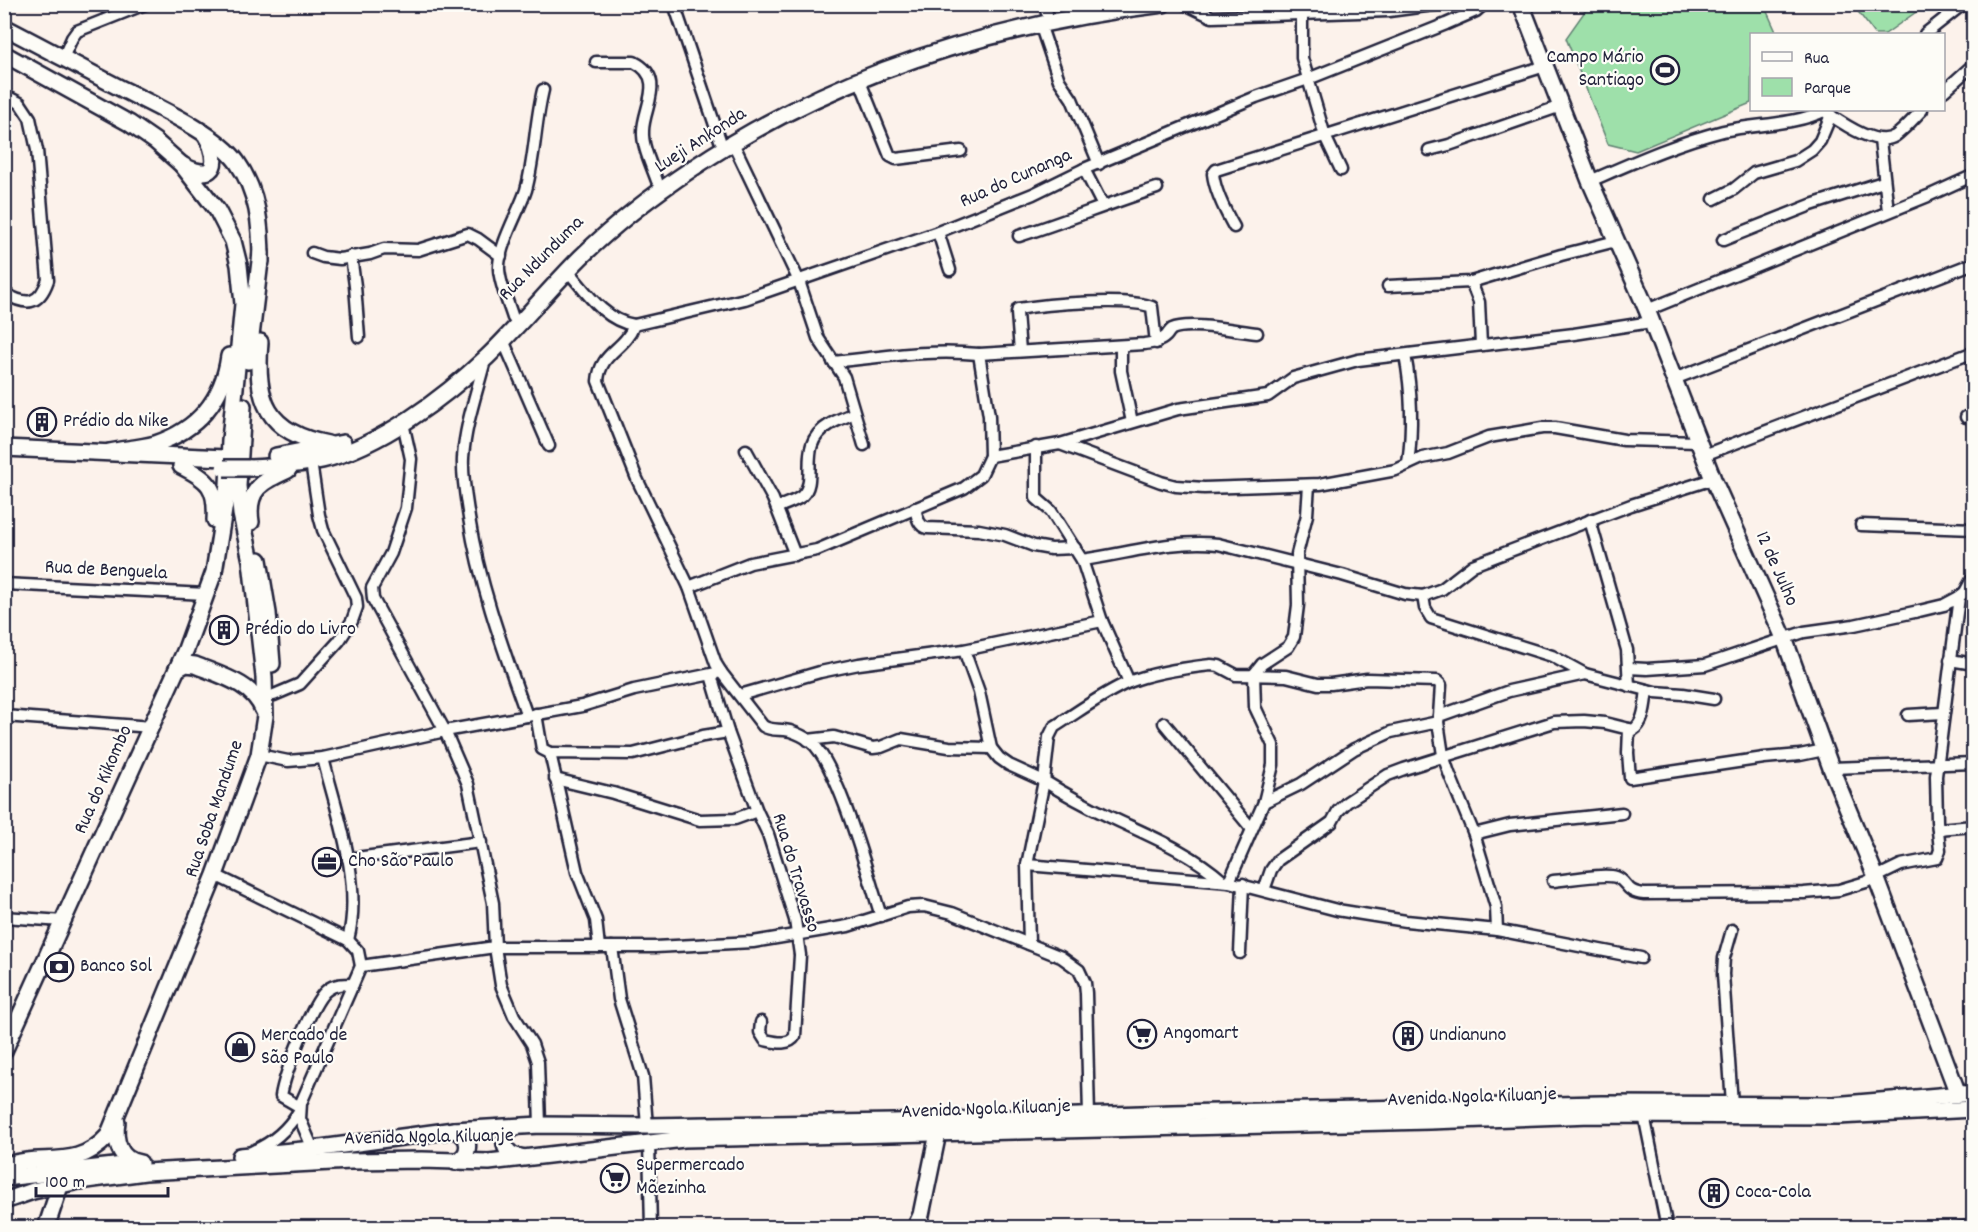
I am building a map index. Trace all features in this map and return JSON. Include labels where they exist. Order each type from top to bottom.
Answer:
[{"type":"main road","name":"Rua Ndunduma","points":[[4,448],[109,452],[249,464],[306,462],[337,450],[406,411],[457,373],[579,248],[657,181],[726,142],[798,97],[856,70],[898,54],[966,33],[1043,14],[1098,4]]},
{"type":"main road","name":"Lueji Ankonda","points":[[337,450],[371,442],[430,404],[485,359],[568,271],[619,224],[726,142],[859,79],[1043,14],[1105,12],[1163,4]]},
{"type":"main road","name":"12 de Julho","points":[[1521,4],[1590,181],[1649,316],[1713,479],[1784,638],[1831,768],[1966,1094]]},
{"type":"main road","points":[[4,27],[170,113],[224,147],[231,155],[253,191],[258,212],[263,301],[258,378],[266,408],[276,421],[294,435],[337,450]]},
{"type":"main road","points":[[4,54],[129,123],[155,141],[187,171],[213,214],[228,249],[235,302],[227,375],[215,401],[187,429],[154,444],[109,452]]},
{"type":"main road","points":[[187,171],[204,172],[213,164],[215,154],[206,136]]},
{"type":"main road","name":"Rua do Kikombo","points":[[4,1052],[152,727],[188,644],[214,572],[228,485],[243,304],[242,285],[233,241],[217,210],[187,171]]},
{"type":"main road","name":"Rua Soba Mandume","points":[[4,1166],[12,1163],[65,1159],[88,1154],[108,1136],[215,875],[259,755],[268,673],[238,486],[243,407],[261,253]]},
{"type":"main road","name":"Rua Ndunduma","points":[[249,464],[289,454],[337,450]]},
{"type":"main road","name":"Rua Ndunduma","points":[[4,455],[181,466],[225,463]]},
{"type":"main road","points":[[262,738],[270,722],[274,695],[268,673],[267,603],[250,519],[250,504],[262,482],[306,462]]},
{"type":"main road","points":[[181,466],[206,480],[215,496],[214,530],[206,594]]},
{"type":"main road","points":[[188,644],[190,655],[197,662],[250,684],[268,673]]},
{"type":"main road","points":[[177,669],[186,664],[195,664],[246,687],[260,702],[265,716]]},
{"type":"main road","name":"Avenida Ngola Kiluanje","points":[[4,1178],[141,1163],[312,1149],[454,1130],[540,1125],[647,1126],[894,1122],[1602,1104],[1833,1105],[1966,1094]]},
{"type":"main road","name":"Avenida Ngola Kiluanje","points":[[4,1201],[33,1191],[145,1172],[398,1160],[489,1162],[649,1142],[719,1138],[1644,1115],[1838,1116],[1974,1109]]},
{"type":"main road","points":[[118,1113],[116,1130],[118,1145],[128,1159],[141,1163]]},
{"type":"main road","points":[[516,1127],[508,1132],[505,1142],[512,1155],[521,1157]]},
{"type":"main road","points":[[454,1130],[463,1134],[468,1148],[464,1157],[454,1162]]},
{"type":"main road","points":[[915,1227],[921,1215],[938,1133]]},
{"type":"main road","points":[[46,1227],[60,1186]]},
{"type":"street","points":[[63,58],[77,31],[145,4]]},
{"type":"street","points":[[674,4],[726,142],[799,281],[812,327],[844,377],[864,445]]},
{"type":"street","points":[[1185,4],[1212,17],[1389,11],[1441,4]]},
{"type":"street","name":"Rua do Cunanga","points":[[634,325],[745,298],[938,232],[1033,194],[1084,169],[1256,97],[1308,79],[1446,24],[1476,11],[1484,4]]},
{"type":"street","points":[[1925,33],[1963,4]]},
{"type":"street","points":[[1043,14],[1059,80],[1072,99],[1099,164]]},
{"type":"street","points":[[1302,14],[1302,58],[1325,136],[1341,170]]},
{"type":"street","points":[[596,62],[634,62],[639,64],[648,75],[652,94],[642,129],[657,181]]},
{"type":"street","points":[[1945,90],[1974,64]]},
{"type":"street","points":[[1234,227],[1214,180],[1213,174],[1216,170],[1545,66]]},
{"type":"street","points":[[859,79],[890,156],[896,159],[961,151]]},
{"type":"street","points":[[513,318],[499,269],[501,256],[525,191],[531,167],[536,117],[543,90]]},
{"type":"street","points":[[4,95],[20,103],[30,118],[37,150],[48,280],[42,294],[30,302],[20,302],[4,294]]},
{"type":"street","points":[[1429,150],[1561,106]]},
{"type":"street","points":[[1590,181],[1696,138],[1734,129],[1790,122],[1827,112],[1870,138],[1880,140],[1895,136],[1921,111]]},
{"type":"street","points":[[1714,198],[1734,189],[1754,173],[1795,161],[1812,150],[1820,141],[1827,112]]},
{"type":"street","points":[[1880,140],[1888,211]]},
{"type":"street","points":[[1084,169],[1103,206]]},
{"type":"street","points":[[990,456],[1060,444],[1201,404],[1268,396],[1293,378],[1358,360],[1574,334],[1649,316],[1974,175]]},
{"type":"street","points":[[1723,240],[1811,205],[1883,182]]},
{"type":"street","points":[[1019,236],[1156,188]]},
{"type":"street","points":[[938,232],[950,270]]},
{"type":"street","points":[[312,253],[331,259],[370,254],[384,249],[418,250],[464,234],[474,237],[501,256]]},
{"type":"street","points":[[1388,286],[1471,282],[1616,241]]},
{"type":"street","points":[[351,256],[356,286],[359,337]]},
{"type":"street","points":[[1674,379],[1974,262]]},
{"type":"street","points":[[568,271],[611,317],[624,324],[634,325]]},
{"type":"street","points":[[1471,282],[1479,302],[1481,345]]},
{"type":"street","points":[[1020,351],[1018,309],[1096,303],[1140,303],[1152,307],[1156,343]]},
{"type":"street","name":"Rua do Travasso","points":[[634,325],[626,340],[601,365],[598,381],[636,478],[688,587],[716,674],[713,688],[757,811],[771,843],[799,936],[795,1036],[787,1042],[765,1040],[760,1032],[761,1022]]},
{"type":"street","points":[[833,362],[923,352],[952,351],[979,354],[1121,347],[1156,343],[1174,329],[1214,327],[1257,333]]},
{"type":"street","points":[[503,340],[549,446]]},
{"type":"street","points":[[1121,347],[1121,371],[1131,422]]},
{"type":"street","points":[[1060,444],[1131,472],[1176,486],[1204,489],[1309,485],[1396,470],[1422,458],[1458,450],[1489,437],[1542,428],[1701,448],[1974,352]]},
{"type":"street","points":[[688,587],[750,563],[817,550],[964,488],[981,475],[990,456],[989,416],[979,354]]},
{"type":"street","points":[[1405,355],[1412,415],[1408,464]]},
{"type":"street","points":[[485,359],[466,433],[463,460],[464,488],[478,567],[498,636],[532,716],[542,749],[550,753],[633,754],[728,732]]},
{"type":"street","points":[[777,508],[801,497],[805,491],[809,479],[810,449],[818,434],[828,425],[854,413]]},
{"type":"street","points":[[403,423],[411,459],[406,508],[392,553],[372,588],[372,594],[382,619],[445,731],[468,784],[493,903],[495,947],[501,985],[506,999],[535,1051],[539,1078],[540,1125]]},
{"type":"street","points":[[1035,447],[1036,498],[1051,511],[1082,560],[1102,621],[1129,682]]},
{"type":"street","points":[[747,450],[777,508],[795,555]]},
{"type":"street","points":[[274,695],[300,684],[339,641],[352,621],[357,607],[356,598],[323,530],[306,462]]},
{"type":"street","points":[[1082,560],[1201,542],[1218,544],[1342,575],[1405,594],[1423,596],[1442,589],[1473,565],[1590,519],[1713,479]]},
{"type":"street","points":[[1226,882],[1264,802],[1273,765],[1273,745],[1255,707],[1254,674],[1262,664],[1288,647],[1294,637],[1298,605],[1298,543],[1308,505],[1309,485]]},
{"type":"street","points":[[915,507],[922,527],[979,530],[1005,535],[1034,546],[1051,549],[1075,548]]},
{"type":"street","points":[[1590,519],[1627,650],[1629,686]]},
{"type":"street","points":[[1861,525],[1974,529]]},
{"type":"street","points":[[1553,881],[1614,877],[1623,882],[1632,892],[1644,894],[1804,893],[1853,887],[1901,865],[1937,858],[1940,850],[1937,765],[1943,713],[1950,660],[1966,594],[1974,576]]},
{"type":"street","name":"Rua de Benguela","points":[[4,584],[206,594]]},
{"type":"street","points":[[356,598],[372,594]]},
{"type":"street","points":[[1629,668],[1647,669],[1706,664],[1804,632],[1854,625],[1919,611],[1944,605],[1966,594]]},
{"type":"street","points":[[1423,596],[1425,608],[1431,618],[1552,656],[1585,674],[1655,693],[1683,694],[1714,699]]},
{"type":"street","points":[[740,695],[820,672],[859,664],[964,650],[1102,621]]},
{"type":"street","points":[[964,650],[981,699],[991,748],[999,758],[1100,812],[1177,848],[1226,882]]},
{"type":"street","points":[[1950,660],[1974,664]]},
{"type":"street","points":[[1029,944],[1027,865],[1044,781],[1049,737],[1054,727],[1112,690],[1129,682],[1148,676],[1211,665],[1219,666],[1236,675],[1286,676],[1318,684],[1368,679],[1437,681],[1441,686],[1438,719],[1443,755],[1474,834],[1496,907],[1497,930]]},
{"type":"street","points":[[259,755],[288,761],[323,758],[445,731],[532,716],[634,690],[716,674],[740,695],[766,728],[790,731],[808,740],[815,745],[830,767],[881,916]]},
{"type":"street","points":[[1264,802],[1301,784],[1354,749],[1391,732],[1438,719],[1509,691],[1585,674]]},
{"type":"street","points":[[1264,890],[1271,870],[1278,860],[1332,822],[1347,802],[1388,775],[1443,755],[1554,722],[1594,722],[1629,729],[1639,726],[1647,690]]},
{"type":"street","points":[[1908,715],[1943,713]]},
{"type":"street","points":[[4,716],[152,727]]},
{"type":"street","points":[[1164,723],[1251,828]]},
{"type":"street","points":[[1629,729],[1630,778],[1824,750]]},
{"type":"street","points":[[808,740],[834,737],[873,748],[901,739],[949,747],[991,748]]},
{"type":"street","points":[[550,753],[577,872],[596,920],[599,947]]},
{"type":"street","points":[[323,758],[348,859],[353,899],[352,927],[348,940]]},
{"type":"street","points":[[1831,768],[1974,763]]},
{"type":"street","points":[[555,779],[613,793],[700,820],[735,819],[757,811]]},
{"type":"street","points":[[1474,834],[1510,825],[1622,813]]},
{"type":"street","points":[[1938,829],[1974,826]]},
{"type":"street","points":[[348,859],[481,842]]},
{"type":"street","points":[[1027,865],[1243,884],[1363,915],[1497,930],[1641,958]]},
{"type":"street","points":[[215,875],[348,940],[358,951],[362,966],[300,1109],[290,1126],[256,1150],[239,1156]]},
{"type":"street","points":[[1240,953],[1243,884]]},
{"type":"street","points":[[362,966],[495,947],[693,946],[753,942],[848,926],[908,907],[938,908],[1061,957],[1079,970],[1083,976],[1086,993],[1089,1116]]},
{"type":"street","points":[[4,917],[63,921]]},
{"type":"street","points":[[1732,930],[1724,958],[1723,974],[1732,1104]]},
{"type":"street","points":[[612,947],[619,999],[643,1076],[647,1126]]},
{"type":"street","points":[[312,1149],[302,1126],[300,1109],[281,1096],[282,1086],[294,1054],[323,993],[334,985],[353,984]]},
{"type":"street","points":[[1644,1115],[1668,1227]]},
{"type":"street","points":[[649,1142],[651,1227]]},
{"type":"street","points":[[1959,1227],[1974,1226]]},
{"type":"green space","name":"Campo Mário Santiago","points":[[1590,4],[1764,5],[1777,33],[1750,33],[1750,103],[1636,151],[1608,144],[1566,38]]},
{"type":"green space","points":[[1853,5],[1926,5],[1886,33],[1874,33]]},
{"type":"place","name":"Campo Mário Santiago","points":[[1665,70]]},
{"type":"place","name":"Prédio da Nike","points":[[42,422]]},
{"type":"place","name":"Prédio do Livro","points":[[224,630]]},
{"type":"place","name":"Cho São Paulo","points":[[327,862]]},
{"type":"place","name":"Banco Sol","points":[[59,967]]},
{"type":"place","name":"Angomart","points":[[1142,1034]]},
{"type":"place","name":"Undianuno","points":[[1408,1036]]},
{"type":"place","name":"Mercado de São Paulo","points":[[240,1047]]},
{"type":"place","name":"Supermercado Mãezinha","points":[[615,1178]]},
{"type":"place","name":"Coca-Cola","points":[[1714,1193]]}]
